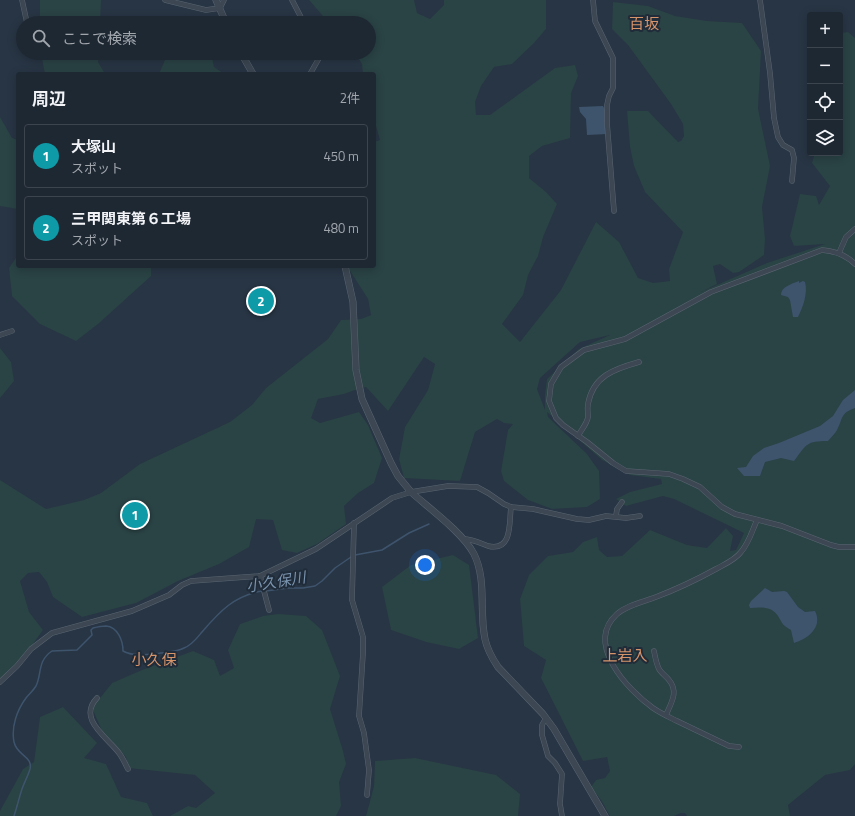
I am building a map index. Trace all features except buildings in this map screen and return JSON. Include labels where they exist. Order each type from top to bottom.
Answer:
[{"type":"street","points":[[22,0],[25,16]]},
{"type":"street","points":[[165,0],[206,10],[220,8]]},
{"type":"street","points":[[216,0],[223,16]]},
{"type":"street","points":[[220,8],[224,0]]},
{"type":"street","points":[[292,0],[300,16]]},
{"type":"street","points":[[593,0],[595,21],[613,58],[613,88],[607,105],[607,123],[614,211]]},
{"type":"street","points":[[760,0],[770,72],[774,118],[778,137],[783,145],[792,150],[794,158],[792,181]]},
{"type":"street","points":[[245,60],[252,72]]},
{"type":"street","points":[[311,72],[318,60]]},
{"type":"street","points":[[838,253],[846,237],[855,229]]},
{"type":"street","points":[[855,264],[848,257],[838,253],[822,250],[711,292],[625,339],[612,344],[592,347],[577,355],[561,367],[555,376],[551,384],[549,401],[556,418],[613,463],[626,471],[668,474],[700,487],[722,507],[735,514],[782,526],[830,545],[855,547]]},
{"type":"street","points":[[344,268],[353,302],[356,370],[358,373],[360,392],[365,409],[398,476],[411,492],[463,539],[474,554],[479,567],[482,588],[484,632],[490,654],[498,667],[534,702],[554,729],[605,816]]},
{"type":"street","points":[[349,268],[356,296],[358,316],[358,373]]},
{"type":"street","points":[[0,335],[12,331]]},
{"type":"street","points":[[578,436],[586,423],[589,400],[593,388],[597,383],[613,370],[639,362]]},
{"type":"street","points":[[0,682],[17,666],[31,649],[52,633],[132,611],[169,595],[182,585],[191,581],[260,576],[316,549],[392,498],[411,492],[448,486],[477,487],[511,507],[533,509],[588,520],[606,516],[626,518],[640,516]]},
{"type":"street","points":[[616,516],[617,509],[622,502]]},
{"type":"street","points":[[463,539],[468,539],[489,546],[500,546],[508,536],[510,529],[511,507]]},
{"type":"street","points":[[739,747],[729,746],[654,709],[636,695],[625,683],[616,670],[607,652],[605,643],[610,622],[617,614],[626,608],[695,581],[733,560],[741,553],[748,542],[757,520]]},
{"type":"street","points":[[354,523],[352,600],[363,637],[359,716],[364,733],[369,770],[367,795]]},
{"type":"street","points":[[260,576],[269,610]]},
{"type":"street","points":[[654,651],[659,670],[673,686],[673,700],[666,715]]},
{"type":"street","points":[[97,698],[90,709],[90,718],[94,726],[120,753],[128,769]]},
{"type":"street","points":[[546,718],[542,725],[542,735],[548,756],[555,763],[562,774],[560,804],[562,816]]},
{"type":"green space","points":[[40,0],[101,0],[100,16],[40,16]]},
{"type":"green space","points":[[309,0],[414,0],[417,13],[430,19],[444,5],[444,0],[546,0],[546,29],[512,64],[494,67],[481,86],[475,102],[476,115],[490,115],[555,68],[575,65],[578,76],[571,93],[570,138],[542,146],[529,156],[529,178],[546,192],[557,204],[543,237],[538,256],[528,275],[523,295],[502,324],[520,342],[561,290],[596,222],[619,242],[638,278],[653,283],[670,281],[669,269],[683,232],[645,192],[634,166],[630,147],[627,111],[648,111],[678,142],[681,141],[684,136],[683,124],[671,104],[628,45],[612,29],[613,2],[648,6],[675,16],[707,21],[742,23],[761,51],[758,109],[770,166],[762,207],[765,239],[764,255],[739,272],[733,273],[720,264],[713,266],[717,284],[701,292],[767,263],[825,244],[794,246],[790,236],[800,194],[816,196],[819,205],[830,186],[812,163],[814,156],[843,156],[843,33],[848,32],[855,38],[855,764],[850,770],[825,775],[788,805],[790,816],[687,816],[685,813],[681,813],[674,816],[610,816],[601,800],[591,787],[596,780],[605,778],[610,771],[607,757],[583,761],[541,678],[546,660],[524,646],[520,599],[529,575],[548,556],[573,552],[583,542],[597,537],[599,550],[607,557],[622,556],[650,530],[687,545],[707,548],[726,528],[733,536],[730,551],[736,550],[744,533],[674,499],[663,496],[626,506],[616,499],[630,492],[662,484],[661,479],[630,475],[602,460],[547,412],[548,417],[587,454],[599,471],[600,499],[587,507],[552,509],[528,500],[504,481],[501,471],[508,430],[513,424],[504,423],[497,419],[475,432],[460,481],[404,478],[399,459],[405,427],[428,390],[435,364],[424,357],[388,411],[366,387],[344,394],[318,399],[311,418],[320,423],[359,412],[368,425],[382,458],[374,483],[358,493],[344,506],[346,524],[317,544],[297,553],[282,550],[273,520],[256,519],[249,547],[219,564],[178,581],[136,603],[82,617],[53,597],[47,582],[39,572],[28,573],[20,581],[29,612],[43,630],[19,663],[0,683],[0,480],[46,509],[84,500],[101,493],[140,464],[230,422],[252,405],[266,388],[328,339],[341,320],[361,319],[371,315],[368,299],[348,268],[376,268],[376,141],[380,140],[376,126],[376,72],[363,72],[362,64],[359,60],[376,60],[376,16],[323,16]],"holes":[[[610,335],[579,349],[547,379],[545,410],[537,389],[540,378],[580,342]]]},
{"type":"green space","points":[[42,60],[98,60],[104,72],[45,72]]},
{"type":"green space","points":[[165,60],[212,60],[214,67],[221,72],[160,72]]},
{"type":"green space","points":[[0,117],[12,138],[16,139],[16,209],[0,206]]},
{"type":"green space","points":[[16,258],[16,268],[151,268],[151,276],[98,324],[76,341],[40,324],[12,296],[9,268]]},
{"type":"green space","points":[[0,348],[11,362],[14,381],[0,398]]},
{"type":"green space","points":[[453,555],[469,565],[478,638],[459,649],[426,642],[391,630],[382,587],[411,565]]},
{"type":"green space","points":[[278,614],[306,616],[322,630],[340,676],[330,709],[346,764],[339,782],[341,806],[336,816],[170,816],[188,806],[196,808],[215,793],[195,775],[128,768],[126,757],[102,731],[92,708],[112,683],[193,651],[214,660],[220,676],[234,668],[228,650],[240,624],[263,616]]},
{"type":"green space","points":[[63,707],[97,743],[84,758],[106,764],[121,797],[147,803],[153,816],[0,816],[0,811],[23,769],[34,762],[40,717]]},
{"type":"green space","points":[[415,758],[496,775],[520,794],[518,816],[366,816],[374,786],[375,761]]},
{"type":"water","points":[[603,106],[605,110],[607,134],[587,135],[586,119],[580,112],[579,107]]},
{"type":"water","points":[[799,281],[799,283],[803,281],[805,282],[805,295],[798,317],[793,317],[790,300],[788,297],[781,295],[781,292],[787,286]]},
{"type":"water","points":[[855,390],[855,408],[844,414],[839,426],[828,441],[811,443],[805,447],[794,461],[781,458],[765,462],[760,476],[744,476],[737,468],[746,467],[753,456],[764,448],[820,426],[833,416],[843,400]]},
{"type":"water","points":[[765,588],[772,592],[787,592],[798,607],[805,612],[815,611],[817,622],[813,632],[804,639],[794,643],[791,630],[783,624],[772,610],[758,607],[750,608],[749,605],[751,601]]},
{"type":"waterway","name":"小久保川","points":[[355,555],[382,550],[409,533],[429,524]]},
{"type":"waterway","name":"小久保川","points":[[266,591],[315,586],[335,568],[351,557]]},
{"type":"waterway","name":"小久保川","points":[[14,816],[30,769],[29,761],[18,750],[14,742],[14,725],[17,713],[26,698],[36,686],[42,663],[47,655],[52,651],[77,650],[92,635],[91,630],[93,628],[104,626],[110,627],[117,632],[121,639],[123,651],[127,653],[142,655],[177,651],[192,643],[215,617],[235,601],[252,593],[262,591]]},
{"type":"place","name":"三甲関東第６工場","points":[[261,301]]},
{"type":"place","name":"大塚山","points":[[135,515]]},
{"type":"district","name":"百坂","points":[[644,24]]},
{"type":"district","name":"上岩入","points":[[625,656]]},
{"type":"district","name":"小久保","points":[[154,660]]}]
